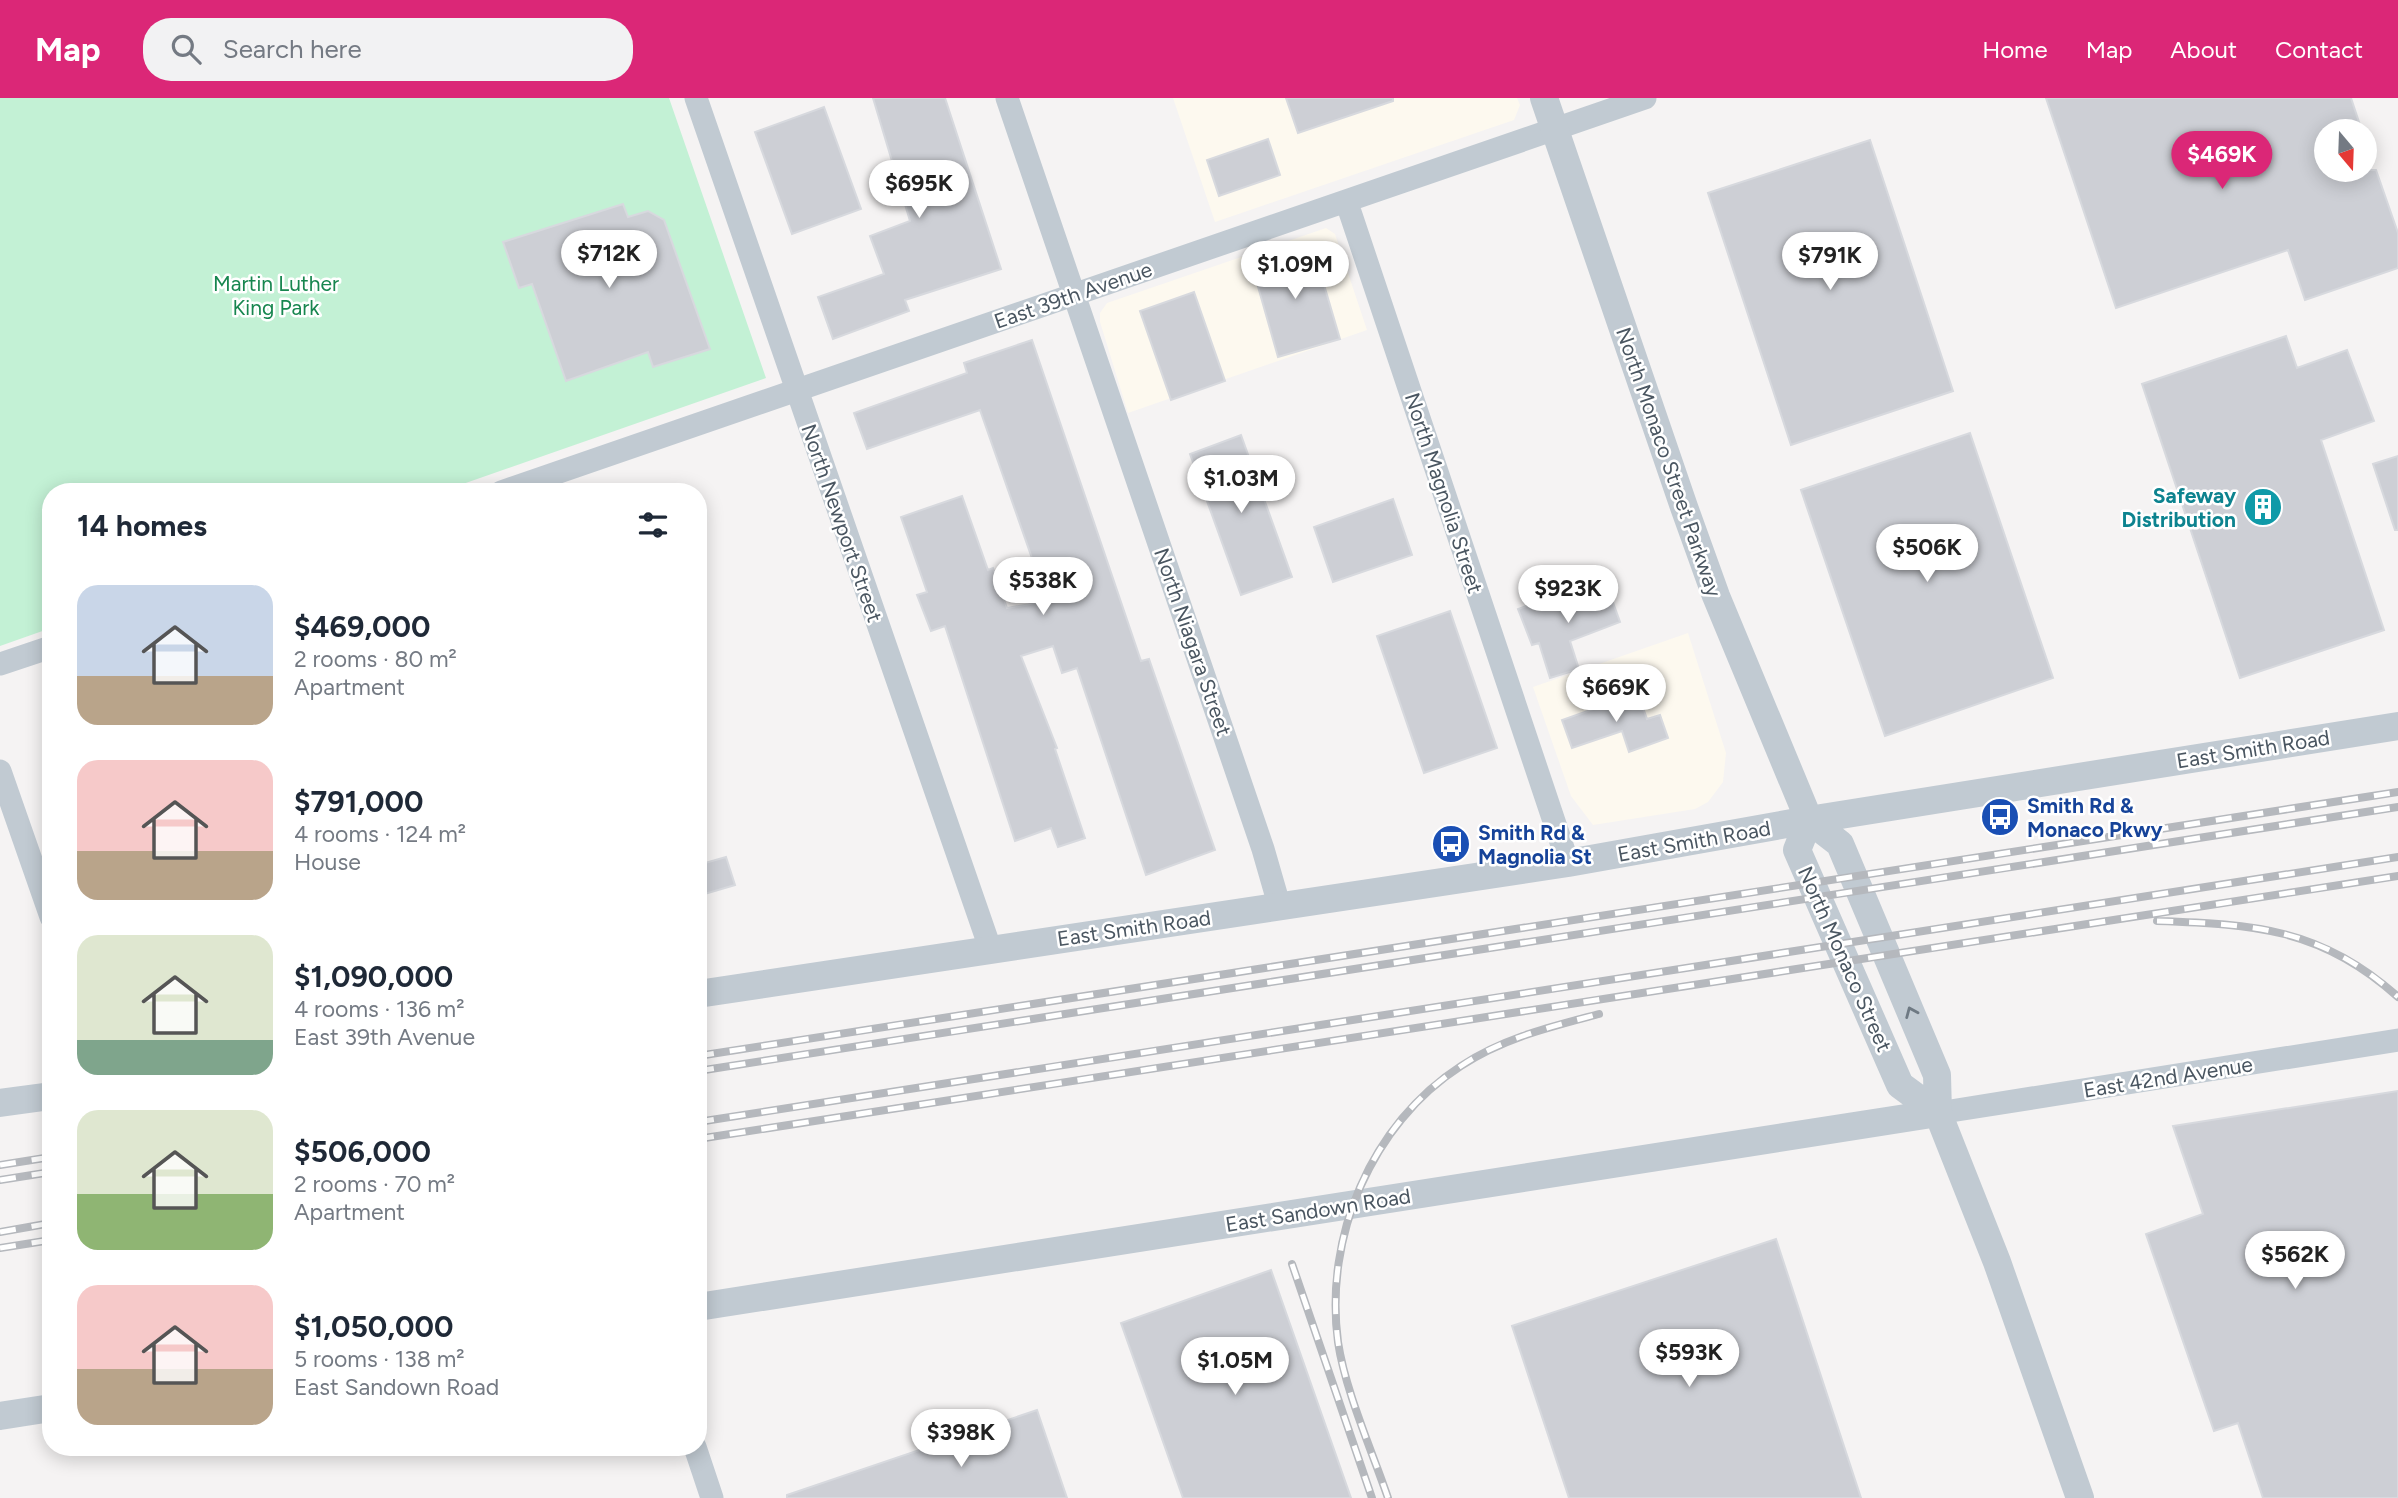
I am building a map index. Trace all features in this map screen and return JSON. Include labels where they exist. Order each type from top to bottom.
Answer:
[{"type":"street","name":"North Newport Street","points":[[696,98],[990,948]]},
{"type":"street","name":"North Niagara Street","points":[[1007,98],[1264,849],[1280,908]]},
{"type":"street","name":"North Monaco Street Parkway","points":[[1544,98],[1702,558],[1809,820]]},
{"type":"street","name":"East 39th Avenue","points":[[527,483],[1645,98]]},
{"type":"street","name":"North Magnolia Street","points":[[1347,202],[1567,863]]},
{"type":"street","points":[[0,664],[42,650]]},
{"type":"street","name":"East Smith Road","points":[[707,993],[1567,863],[1809,820],[2398,726]]},
{"type":"street","points":[[0,771],[42,891]]},
{"type":"street","name":"North Monaco Street","points":[[1937,1113],[1900,1085],[1797,850],[1809,820],[1840,844],[1937,1075],[1937,1113],[1997,1262],[2080,1498]]},
{"type":"street","name":"East 42nd Avenue","points":[[1937,1113],[2398,1040]]},
{"type":"street","points":[[0,1104],[42,1097]]},
{"type":"street","name":"East Sandown Road","points":[[707,1306],[1937,1113]]},
{"type":"street","points":[[0,1416],[42,1409]]},
{"type":"street","points":[[698,1456],[712,1498]]},
{"type":"shaded area","points":[[1173,98],[1517,98],[1520,105],[1514,120],[1215,222]]},
{"type":"shaded area","points":[[1326,228],[1335,234],[1367,330],[1128,413],[1100,322],[1100,313],[1107,303]]},
{"type":"shaded area","points":[[1688,633],[1726,753],[1723,782],[1708,802],[1695,809],[1593,825],[1571,796],[1533,687]]},
{"type":"green space","name":"Martin Luther King Park","points":[[0,98],[669,98],[766,378],[466,483],[42,483],[42,631],[0,646]]},
{"type":"building","points":[[873,98],[945,98],[1001,269],[905,300],[909,311],[833,339],[818,297],[884,274],[870,236],[910,221]]},
{"type":"building","points":[[1286,98],[1393,98],[1393,101],[1298,133]]},
{"type":"building","points":[[2046,98],[2351,98],[2358,119],[2314,119],[2314,182],[2377,182],[2377,173],[2398,233],[2398,268],[2305,300],[2288,250],[2116,308]]},
{"type":"building","points":[[824,107],[861,209],[792,234],[755,132]]},
{"type":"building","points":[[1268,139],[1280,175],[1219,196],[1207,160]]},
{"type":"building","points":[[1870,140],[1953,391],[1791,445],[1708,193]]},
{"type":"building","points":[[623,204],[628,217],[648,211],[664,220],[710,349],[653,367],[648,352],[566,381],[532,284],[519,288],[503,242]]},
{"type":"building","points":[[1312,244],[1340,339],[1278,357],[1251,262]]},
{"type":"building","points":[[1194,292],[1225,381],[1171,400],[1140,311]]},
{"type":"building","name":"Safeway Distribution","points":[[2286,336],[2297,368],[2347,350],[2374,421],[2321,440],[2384,630],[2240,678],[2142,384]]},
{"type":"building","points":[[1032,340],[1141,661],[1149,659],[1215,850],[1146,875],[1077,668],[1062,673],[1053,646],[1021,656],[1057,748],[1055,749],[1085,838],[1058,847],[1051,828],[1015,841],[945,626],[931,631],[917,595],[927,592],[901,517],[962,496],[988,570],[993,568],[1007,608],[1047,601],[980,410],[867,449],[854,413],[967,373],[964,363]]},
{"type":"building","points":[[1970,433],[2053,678],[1885,736],[1801,490]]},
{"type":"building","points":[[1241,435],[1292,577],[1241,595],[1190,454]]},
{"type":"building","points":[[2398,456],[2398,530],[2395,530],[2373,464]]},
{"type":"building","points":[[1393,499],[1412,555],[1333,582],[1314,527]]},
{"type":"building","points":[[1606,583],[1620,622],[1570,641],[1579,669],[1550,678],[1539,643],[1532,645],[1518,609],[1540,601],[1542,607]]},
{"type":"building","points":[[1450,611],[1497,748],[1424,773],[1377,636]]},
{"type":"building","points":[[1638,693],[1647,719],[1660,715],[1668,738],[1629,752],[1622,731],[1572,748],[1562,720]]},
{"type":"building","points":[[726,857],[735,885],[707,893],[707,862]]},
{"type":"building","points":[[2398,1091],[2398,1498],[2263,1498],[2238,1423],[2214,1431],[2146,1234],[2203,1214],[2173,1126]]},
{"type":"building","points":[[1776,1239],[1861,1498],[1569,1498],[1512,1326]]},
{"type":"building","points":[[1271,1270],[1351,1498],[1183,1498],[1121,1323]]},
{"type":"building","points":[[1037,1410],[1067,1498],[787,1498],[787,1495]]},
{"type":"railway","points":[[707,1055],[2398,792]]},
{"type":"railway","points":[[707,1070],[2398,807]]},
{"type":"railway","points":[[707,1121],[2398,857]]},
{"type":"railway","points":[[707,1138],[2398,876]]},
{"type":"railway","points":[[2157,921],[2255,928],[2314,943],[2342,956],[2398,997]]},
{"type":"railway","points":[[1388,1498],[1353,1400],[1338,1342],[1336,1302],[1339,1263],[1347,1224],[1360,1186],[1379,1151],[1402,1119],[1429,1090],[1461,1066],[1510,1041],[1599,1014]]},
{"type":"railway","points":[[0,1165],[42,1158]]},
{"type":"railway","points":[[0,1180],[42,1173]]},
{"type":"railway","points":[[0,1232],[42,1225]]},
{"type":"railway","points":[[0,1248],[42,1241]]},
{"type":"railway","points":[[1292,1264],[1372,1498]]},
{"type":"place","name":"Safeway Distribution","points":[[2263,507]]},
{"type":"place","name":"Smith Rd & Monaco Pkwy","points":[[2000,817]]},
{"type":"place","name":"Smith Rd & Magnolia St","points":[[1451,844]]}]
